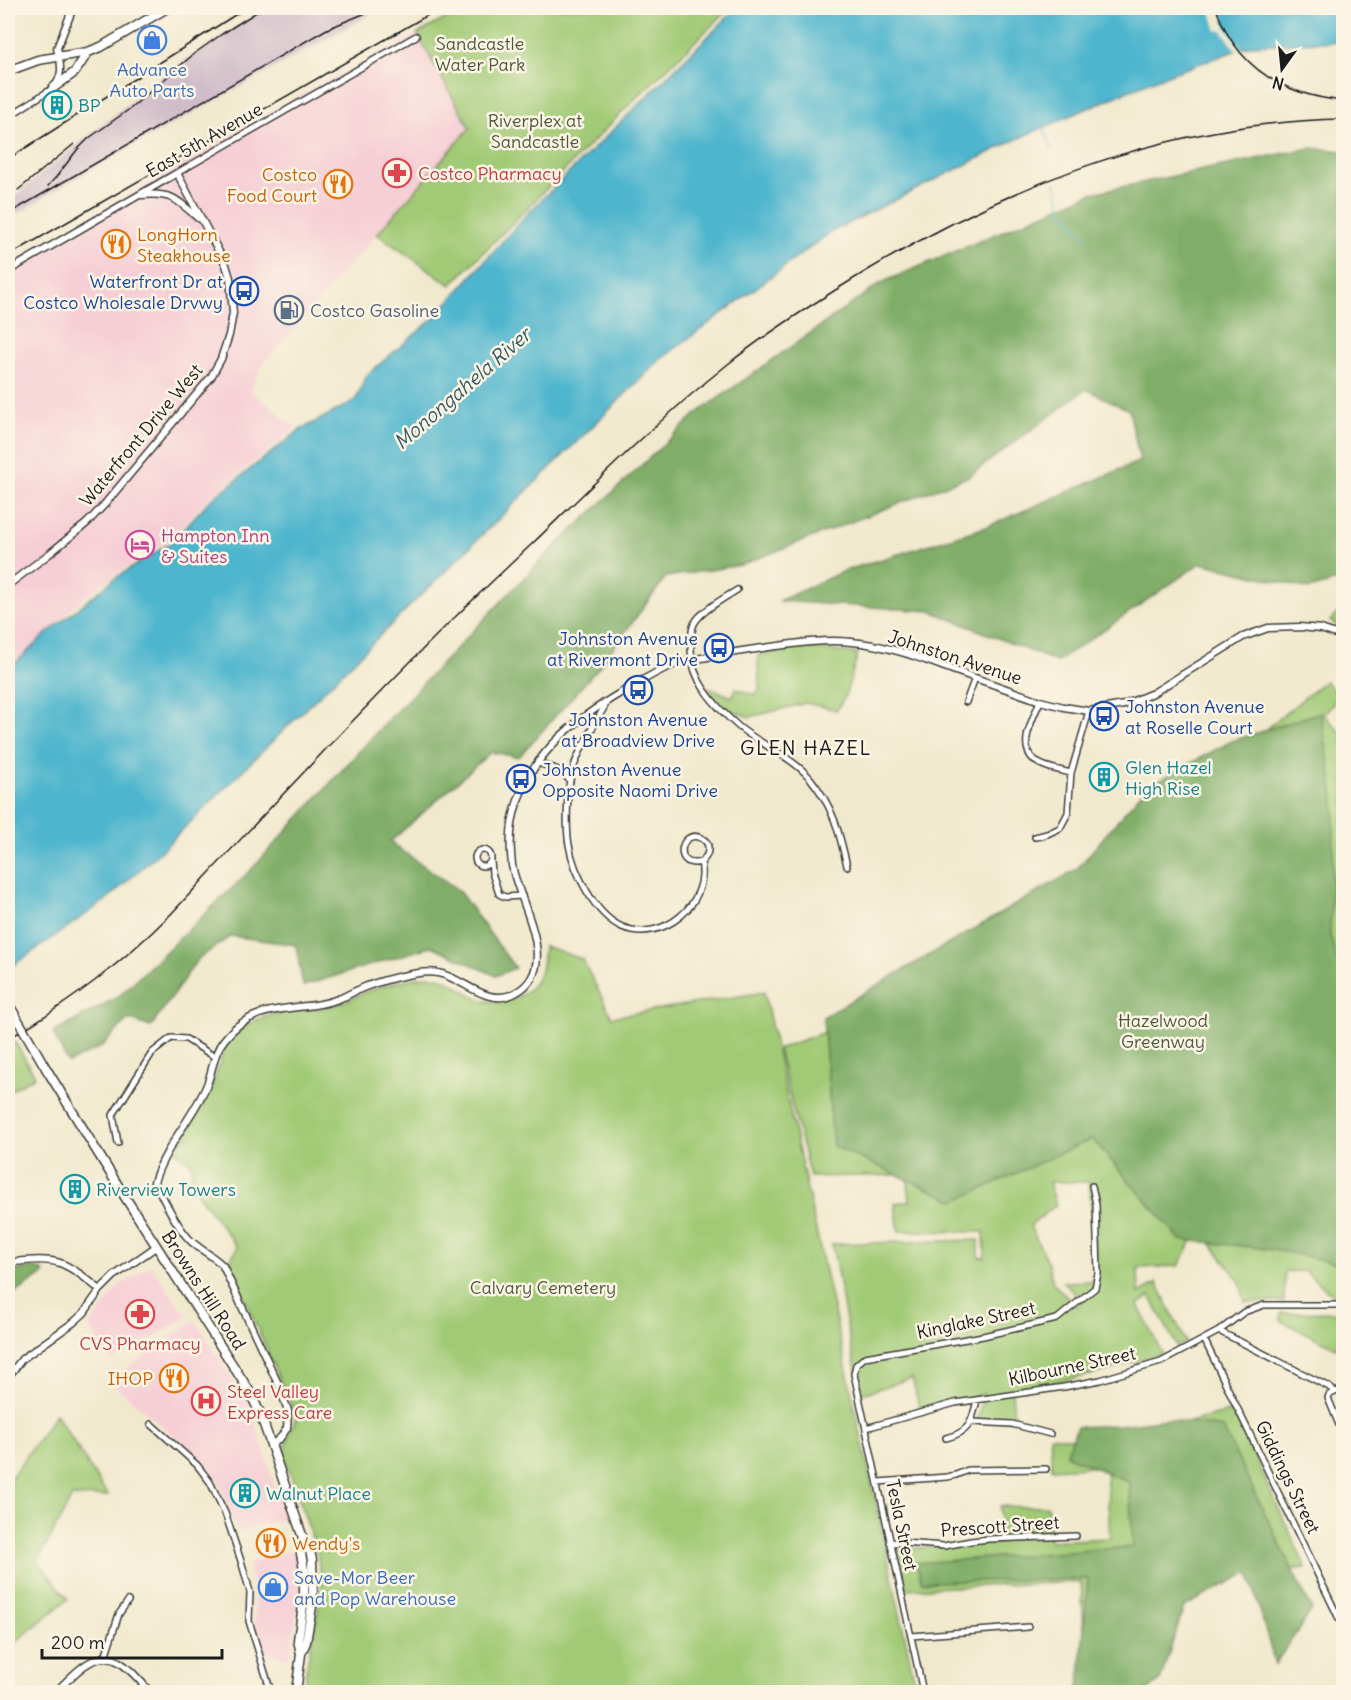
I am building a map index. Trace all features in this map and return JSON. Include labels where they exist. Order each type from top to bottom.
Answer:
[{"type":"main road","points":[[8,71],[38,60],[88,52],[118,38],[167,8]]},
{"type":"main road","points":[[53,88],[75,72],[88,52]]},
{"type":"main road","name":"Browns Hill Road","points":[[8,1003],[47,1070],[255,1402],[304,1541],[301,1554],[305,1581],[298,1640],[301,1654],[296,1692]]},
{"type":"street","points":[[8,117],[53,88],[58,82],[61,65],[57,48],[73,8]]},
{"type":"street","name":"East 5th Avenue","points":[[8,271],[416,36]]},
{"type":"street","name":"Waterfront Drive West","points":[[8,585],[87,523],[105,505],[211,377],[221,359],[233,313],[232,292],[226,265],[177,173]]},
{"type":"street","points":[[138,195],[169,196],[178,200],[203,222]]},
{"type":"street","points":[[738,590],[703,614],[695,623],[691,640],[692,661],[698,681],[712,700],[740,728],[797,765],[808,776],[826,799],[837,826],[847,866]]},
{"type":"street","name":"Johnston Avenue","points":[[271,1446],[281,1437],[288,1423],[288,1411],[280,1388],[223,1266],[184,1234],[154,1182],[157,1172],[205,1089],[222,1041],[239,1024],[258,1014],[283,1008],[320,1004],[339,999],[360,989],[424,972],[440,973],[483,995],[501,997],[515,993],[528,983],[536,969],[538,952],[512,867],[510,836],[513,815],[529,774],[548,750],[583,716],[673,664],[716,654],[814,641],[855,642],[898,650],[1040,701],[1064,708],[1089,711],[1125,705],[1153,693],[1241,638],[1268,628],[1321,629],[1344,637]]},
{"type":"street","points":[[966,702],[975,678]]},
{"type":"street","points":[[608,700],[584,744],[570,781],[568,844],[589,895],[609,918],[621,926],[637,931],[654,929],[671,924],[687,911],[698,895],[703,869],[702,862],[707,856],[708,848],[707,843],[700,838],[688,838],[682,850],[685,858],[692,863],[702,862]]},
{"type":"street","points":[[1040,701],[1027,735],[1029,753],[1034,760],[1042,764],[1071,773]]},
{"type":"street","points":[[1035,837],[1060,828],[1068,813],[1071,773],[1089,711]]},
{"type":"street","points":[[537,763],[554,767],[564,773],[570,781]]},
{"type":"street","points":[[491,861],[485,866],[479,866],[475,856],[483,850],[491,856],[492,873],[499,894],[505,897],[522,896]]},
{"type":"street","points":[[485,866],[492,873]]},
{"type":"street","points":[[118,1143],[113,1115],[152,1053],[171,1038],[186,1039],[215,1057]]},
{"type":"street","name":"Kinglake Street","points":[[856,1365],[865,1357],[983,1336],[1057,1319],[1095,1288],[1098,1273],[1096,1204],[1092,1186]]},
{"type":"street","points":[[8,1377],[22,1359],[84,1313],[100,1290],[114,1276],[157,1246]]},
{"type":"street","points":[[8,1263],[58,1262],[72,1269],[100,1290]]},
{"type":"street","name":"Kilbourne Street","points":[[866,1428],[955,1403],[1100,1380],[1161,1362],[1219,1331],[1244,1312],[1264,1305],[1344,1305]]},
{"type":"street","points":[[1219,1331],[1335,1392]]},
{"type":"street","name":"Giddings Street","points":[[1204,1339],[1344,1629]]},
{"type":"street","name":"Tesla Street","points":[[856,1365],[854,1374],[923,1692]]},
{"type":"street","points":[[1344,1389],[1329,1395],[1328,1398],[1344,1437]]},
{"type":"street","points":[[946,1438],[959,1434],[972,1422],[977,1400]]},
{"type":"street","points":[[972,1422],[1012,1424],[1050,1434]]},
{"type":"street","points":[[152,1424],[197,1465],[210,1482],[225,1512],[250,1592],[249,1621],[271,1692]]},
{"type":"street","points":[[878,1482],[947,1477],[968,1470],[1046,1469]]},
{"type":"street","name":"Prescott Street","points":[[890,1542],[944,1546],[980,1540],[1076,1536]]},
{"type":"street","points":[[105,1657],[119,1614],[128,1601]]},
{"type":"street","points":[[911,1636],[1028,1628]]},
{"type":"street","points":[[56,1692],[94,1659],[105,1657],[114,1659],[123,1665],[150,1692]]},
{"type":"shaded area","points":[[267,8],[382,8],[88,171],[8,219],[8,201],[166,73]]},
{"type":"shaded area","points":[[417,34],[471,128],[264,363],[250,390],[296,428],[204,502],[171,539],[81,600],[8,670],[8,264],[295,98]]},
{"type":"shaded area","points":[[150,1265],[188,1317],[111,1361],[89,1327],[119,1286]]},
{"type":"shaded area","name":"Walnut Place","points":[[195,1320],[250,1407],[285,1518],[237,1532],[216,1477],[204,1461],[109,1381]]},
{"type":"shaded area","points":[[298,1549],[302,1580],[289,1659],[262,1651],[255,1630],[255,1592],[248,1563]]},
{"type":"green space","name":"Riverplex at Sandcastle","points":[[465,8],[730,8],[635,99],[451,285],[377,234],[470,128],[417,34]]},
{"type":"green space","points":[[1310,148],[1343,151],[1343,579],[1310,589],[1201,563],[1057,662],[931,611],[779,601],[844,571],[986,527],[1140,461],[1129,410],[1086,389],[969,476],[741,565],[666,577],[599,667],[519,757],[491,752],[390,842],[458,890],[515,968],[496,976],[432,946],[303,986],[296,945],[231,936],[197,960],[151,1027],[128,1019],[101,1047],[68,1063],[53,1033],[119,996],[250,871],[384,724],[543,558],[696,414],[881,283],[1092,193]]},
{"type":"green space","points":[[1343,607],[1343,629],[1330,621]]},
{"type":"green space","points":[[801,647],[858,654],[845,697],[837,710],[806,703],[750,717],[722,707],[705,686],[732,697],[736,689],[755,695],[759,689],[758,655]]},
{"type":"green space","name":"Hazelwood Greenway","points":[[1325,681],[1339,696],[1324,715],[1344,736],[1341,743],[1344,745],[1344,1271],[1339,1272],[1339,1301],[1305,1271],[1285,1272],[1284,1302],[1245,1302],[1240,1282],[1199,1227],[1179,1266],[1138,1268],[1139,1293],[1157,1283],[1186,1342],[1177,1347],[1150,1296],[1138,1305],[1162,1353],[1099,1373],[1012,1391],[1014,1420],[977,1420],[984,1394],[920,1410],[912,1378],[862,1394],[832,1244],[979,1240],[979,1257],[985,1258],[984,1232],[899,1231],[895,1203],[910,1201],[907,1175],[810,1177],[778,1049],[953,985]],"holes":[[[1049,1182],[1089,1182],[1096,1265],[1094,1281],[1063,1282],[1082,1301],[1076,1306],[1053,1283],[1048,1263],[1030,1226],[1056,1205]]]},
{"type":"green space","name":"Hazelwood Greenway","points":[[1321,712],[1335,804],[1330,935],[1344,987],[1343,1266],[1303,1255],[1181,1240],[1092,1139],[955,1201],[833,1146],[823,1017],[1077,869],[1146,787],[1232,741]]},
{"type":"green space","name":"Calvary Cemetery","points":[[544,946],[582,959],[612,1017],[764,992],[917,1692],[305,1692],[306,1670],[322,1588],[317,1552],[283,1452],[296,1417],[229,1263],[237,1247],[194,1189],[191,1163],[176,1152],[215,1080],[229,1041],[249,1024],[282,1012],[334,1006],[377,988],[424,976],[443,978],[484,1000],[503,1002],[521,995],[535,982],[541,970]]},
{"type":"green space","points":[[15,1042],[35,1076],[8,1092],[8,1046]]},
{"type":"green space","points":[[32,1268],[42,1270],[44,1274],[8,1298],[8,1271]]},
{"type":"green space","points":[[1343,1312],[1343,1346],[1336,1348],[1281,1321],[1281,1313]]},
{"type":"green space","points":[[1234,1411],[1306,1568],[1114,1582],[1086,1669],[1081,1582],[905,1589],[897,1549],[1001,1543],[1000,1506],[1048,1506],[1050,1541],[1110,1538],[1106,1466],[1052,1469],[1050,1436],[1107,1442]]},
{"type":"green space","points":[[56,1414],[108,1496],[72,1497],[38,1561],[68,1599],[12,1645],[8,1658],[8,1482]]},
{"type":"green space","points":[[1168,1419],[1223,1428],[1312,1610],[1275,1664],[1249,1572],[1184,1607],[1160,1681],[1146,1692],[1080,1692],[1088,1579],[922,1582],[916,1563],[1133,1547],[1129,1482],[1066,1455],[1077,1427]]},
{"type":"water","name":"Monongahela River","points":[[737,8],[1343,8],[1343,41],[1252,45],[1156,79],[1019,138],[831,232],[660,360],[160,852],[105,901],[8,969],[8,670],[46,634],[114,579],[172,542],[207,503],[300,430],[355,401],[367,375],[434,318],[524,217]]},
{"type":"pier","points":[[1210,8],[1221,8],[1226,27],[1243,51],[1238,53],[1222,30],[1217,31]]},
{"type":"waterway","points":[[1044,128],[1050,144]]},
{"type":"waterway","points":[[1055,183],[1064,213],[1088,240]]},
{"type":"railway","points":[[8,159],[246,8]]},
{"type":"railway","points":[[48,186],[89,138],[131,108],[195,53],[263,8]]},
{"type":"railway","points":[[8,214],[327,29],[378,8]]},
{"type":"railway","points":[[8,256],[440,8]]},
{"type":"railway","points":[[1216,8],[1236,47],[1249,62],[1265,74],[1301,92],[1344,101]]},
{"type":"railway","points":[[8,1039],[94,982],[133,950],[171,914],[359,714],[464,608],[677,406],[728,364],[779,327],[814,303],[924,238],[1038,184],[1156,145],[1217,131],[1279,123],[1344,119]]},
{"type":"railway","points":[[18,190],[74,144]]},
{"type":"place","name":"Advance Auto Parts","points":[[152,40]]},
{"type":"place","name":"BP","points":[[57,105]]},
{"type":"place","name":"Costco Pharmacy","points":[[397,173]]},
{"type":"place","name":"Costco Food Court","points":[[338,184]]},
{"type":"place","name":"LongHorn Steakhouse","points":[[116,244]]},
{"type":"place","name":"Waterfront Dr at Costco Wholesale Drvwy","points":[[244,291]]},
{"type":"place","name":"Costco Gasoline","points":[[289,310]]},
{"type":"place","name":"Hampton Inn & Suites","points":[[140,545]]},
{"type":"place","name":"Johnston Avenue at Rivermont Drive","points":[[719,648]]},
{"type":"place","name":"Johnston Avenue at Broadview Drive","points":[[638,690]]},
{"type":"place","name":"Johnston Avenue at Roselle Court","points":[[1104,716]]},
{"type":"place","name":"Glen Hazel High Rise","points":[[1104,777]]},
{"type":"place","name":"Johnston Avenue Opposite Naomi Drive","points":[[521,779]]},
{"type":"place","name":"Riverview Towers","points":[[75,1189]]},
{"type":"place","name":"CVS Pharmacy","points":[[140,1314]]},
{"type":"place","name":"IHOP","points":[[174,1378]]},
{"type":"place","name":"Steel Valley Express Care","points":[[206,1401]]},
{"type":"place","name":"Walnut Place","points":[[245,1493]]},
{"type":"place","name":"Wendy's","points":[[271,1543]]},
{"type":"place","name":"Save-Mor Beer and Pop Warehouse","points":[[273,1587]]},
{"type":"district","name":"GLEN HAZEL","points":[[806,747]]},
{"type":"park label","name":"Sandcastle Water Park","points":[[480,53]]}]
